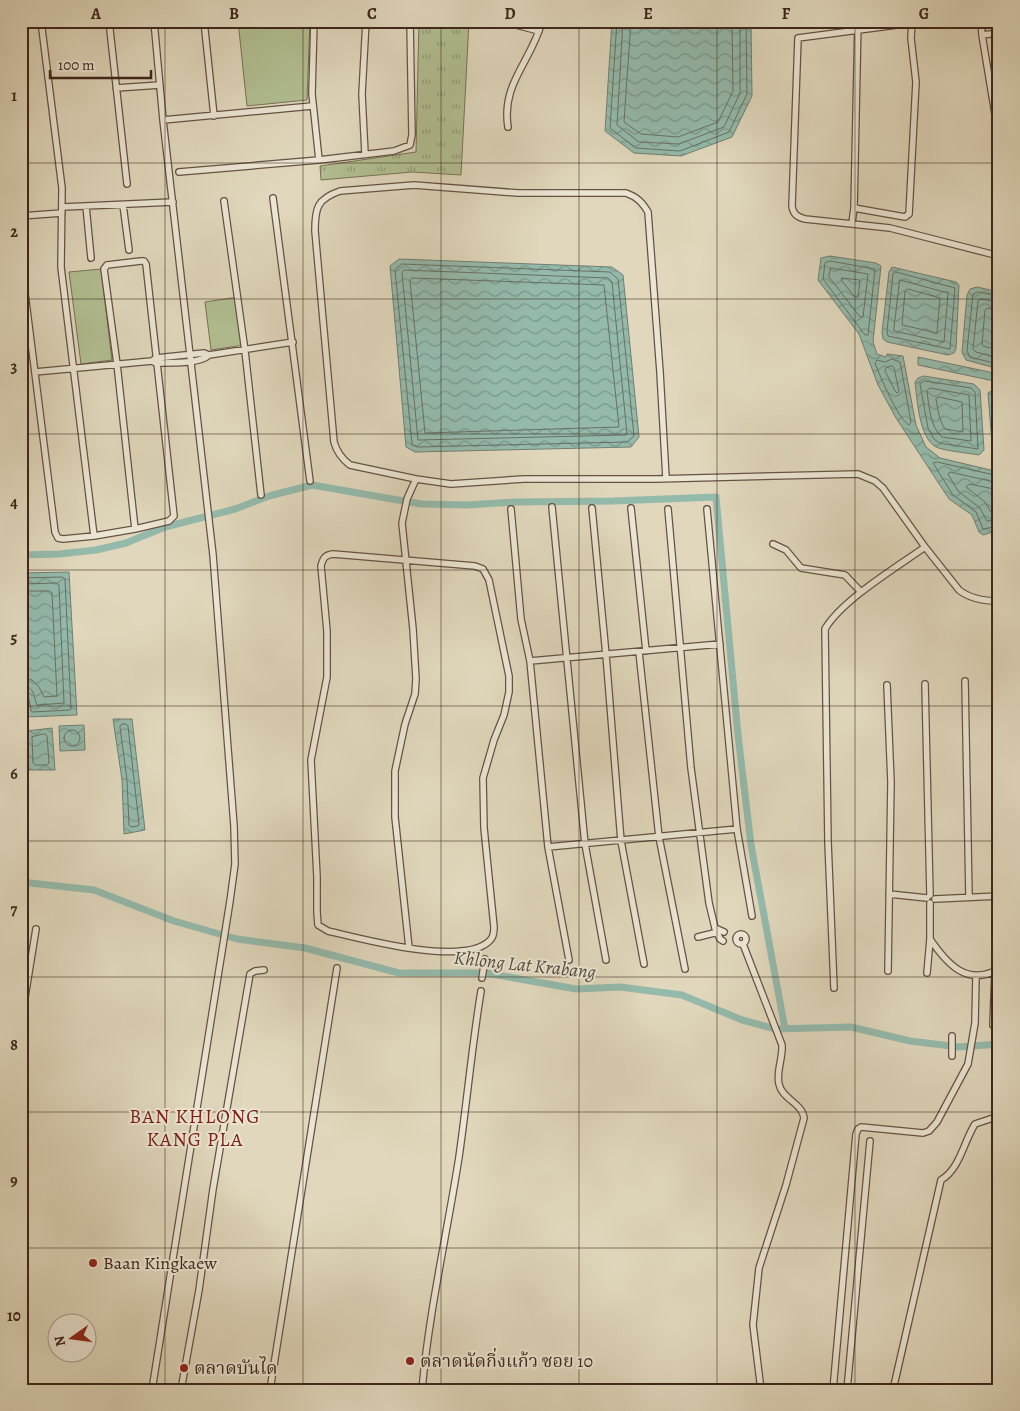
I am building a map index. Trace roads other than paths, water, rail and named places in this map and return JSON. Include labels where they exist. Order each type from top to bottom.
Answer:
[{"type":"street","points":[[41,21],[58,155],[62,210],[61,267],[75,367],[94,536]]},
{"type":"street","points":[[109,21],[127,184]]},
{"type":"street","points":[[152,1390],[235,864],[234,826],[214,555],[163,120],[154,21]]},
{"type":"street","points":[[204,21],[214,116]]},
{"type":"street","points":[[314,21],[312,106],[319,160]]},
{"type":"street","points":[[365,154],[362,94],[366,21]]},
{"type":"street","points":[[179,172],[319,160],[403,149],[410,145],[410,21]]},
{"type":"street","points":[[508,21],[512,24],[540,31]]},
{"type":"street","points":[[508,127],[506,112],[508,94],[537,40],[542,21]]},
{"type":"street","points":[[852,223],[854,208],[858,21]]},
{"type":"street","points":[[987,21],[912,22],[859,31],[798,38],[792,206],[793,212],[800,218],[890,228],[999,256]]},
{"type":"street","points":[[854,208],[905,217],[909,214],[916,82],[912,22]]},
{"type":"street","points":[[981,22],[999,138]]},
{"type":"street","points":[[982,36],[999,33]]},
{"type":"street","points":[[116,88],[160,85]]},
{"type":"street","points":[[163,120],[312,106]]},
{"type":"street","points":[[666,478],[648,212],[636,197],[626,193],[518,193],[414,185],[340,191],[329,195],[317,207],[315,231],[334,442],[337,452],[350,465],[416,479],[451,484],[524,479],[666,478],[858,474],[875,481],[883,488],[952,583],[965,594],[988,601],[999,601]]},
{"type":"street","points":[[273,198],[310,481]]},
{"type":"street","points":[[21,216],[86,206],[173,202]]},
{"type":"street","points":[[224,202],[246,351],[260,495]]},
{"type":"street","points":[[123,205],[129,250]]},
{"type":"street","points":[[86,206],[91,258]]},
{"type":"street","points":[[21,262],[55,532],[58,538],[62,539],[135,529],[169,521],[174,516],[155,361],[146,264],[141,261],[107,265],[104,269],[117,364],[135,529]]},
{"type":"street","points":[[155,361],[190,354],[204,353],[209,355],[246,351],[293,342]]},
{"type":"street","points":[[35,372],[155,361],[192,361],[205,359],[209,355]]},
{"type":"street","points":[[408,948],[395,816],[394,771],[405,724],[415,694],[416,679],[403,535],[404,510],[416,479]]},
{"type":"street","points":[[552,507],[585,844],[606,960]]},
{"type":"street","points":[[592,508],[621,840],[644,964]]},
{"type":"street","points":[[631,508],[659,837],[685,969]]},
{"type":"street","points":[[511,509],[521,619],[530,661],[548,847],[569,960]]},
{"type":"street","points":[[668,509],[691,768],[709,903],[722,931],[720,939],[743,944]]},
{"type":"street","points":[[707,509],[737,829],[752,916]]},
{"type":"street","points":[[773,544],[786,550],[801,568],[845,575],[861,592]]},
{"type":"street","points":[[834,988],[828,834],[825,629],[829,622],[861,592],[925,547]]},
{"type":"street","points":[[333,554],[406,559],[475,566],[483,569],[489,580],[509,676],[509,692],[504,715],[494,740],[483,778],[484,828],[494,935],[485,945],[470,950],[425,951],[328,931],[318,924],[316,912],[317,877],[311,760],[327,677],[327,631],[321,572],[322,561],[326,555],[333,554]]},
{"type":"street","points":[[530,661],[720,644]]},
{"type":"street","points":[[965,681],[969,896]]},
{"type":"street","points":[[925,684],[930,899],[930,939],[927,973]]},
{"type":"street","points":[[887,685],[891,782],[888,971]]},
{"type":"street","points":[[548,847],[737,829]]},
{"type":"street","points":[[889,894],[930,899],[999,896]]},
{"type":"street","points":[[21,1022],[36,929]]},
{"type":"street","points":[[698,937],[722,931],[737,936],[742,934],[746,938],[743,944],[782,1045],[779,1084],[781,1090],[801,1109],[804,1118],[786,1185],[759,1268],[753,1325],[761,1390]]},
{"type":"street","points":[[736,942],[737,936]]},
{"type":"street","points":[[930,939],[944,959],[962,973],[976,976],[997,970],[993,1025]]},
{"type":"street","points":[[482,978],[485,959]]},
{"type":"street","points":[[270,1390],[337,968]]},
{"type":"street","points":[[180,1390],[199,1290],[212,1189],[250,974],[264,970]]},
{"type":"street","points":[[833,1390],[856,1134],[861,1127],[923,1133],[929,1131],[937,1122],[968,1064],[974,1023],[976,976]]},
{"type":"street","points":[[422,1390],[431,1318],[459,1156],[481,991]]},
{"type":"street","points":[[952,1037],[952,1055]]},
{"type":"street","points":[[893,1390],[941,1180],[947,1176],[964,1149],[975,1124],[999,1116]]},
{"type":"street","points":[[847,1390],[870,1141]]},
{"type":"water","points":[[612,21],[751,21],[752,96],[732,137],[681,156],[634,153],[605,131]]},
{"type":"water","points":[[830,256],[876,263],[881,266],[873,342],[877,354],[886,357],[887,354],[903,356],[916,425],[926,447],[940,458],[999,472],[999,530],[983,535],[979,532],[972,515],[949,499],[896,418],[878,385],[859,334],[818,280],[821,258]]},
{"type":"water","points":[[399,259],[612,267],[623,275],[639,437],[631,447],[415,452],[406,447],[390,266]]},
{"type":"water","points":[[892,267],[956,282],[959,285],[956,349],[954,353],[948,355],[887,342],[883,339],[882,332],[889,272]]},
{"type":"water","points":[[977,287],[999,292],[999,369],[966,360],[962,352],[967,295],[970,289]]},
{"type":"water","points":[[918,357],[999,374],[999,382],[918,365]]},
{"type":"water","points":[[924,376],[974,384],[980,390],[984,450],[979,455],[950,451],[936,447],[930,442],[922,427],[915,382],[918,378]]},
{"type":"water","points":[[993,390],[999,391],[999,461],[996,461],[993,456],[988,393]]},
{"type":"water","points":[[69,572],[77,715],[26,717],[21,671],[21,573]]},
{"type":"water","points":[[113,719],[132,719],[145,830],[124,834],[122,780]]},
{"type":"water","points":[[84,725],[85,750],[60,751],[59,726]]},
{"type":"water","points":[[52,728],[55,770],[29,770],[26,731]]},
{"type":"waterway","points":[[21,555],[59,554],[96,550],[126,543],[165,527],[235,509],[269,496],[312,485],[421,504],[467,505],[716,497],[738,735],[751,845],[785,1029]]},
{"type":"waterway","name":"Khlong Lat Krabang","points":[[21,882],[94,890],[174,921],[237,939],[305,948],[399,973],[486,973],[576,989],[620,987],[682,995],[742,1020],[776,1029],[851,1027],[910,1041],[959,1047],[999,1044]]},
{"type":"place","name":"Baan Kingkaew","points":[[93,1263]]},
{"type":"place","name":"ตลาดนัดกิ่งแก้ว ซอย 10","points":[[410,1361]]},
{"type":"place","name":"ตลาดบันได","points":[[184,1368]]},
{"type":"district","name":"BAN KHLONG KANG PLA","points":[[195,1128]]}]
